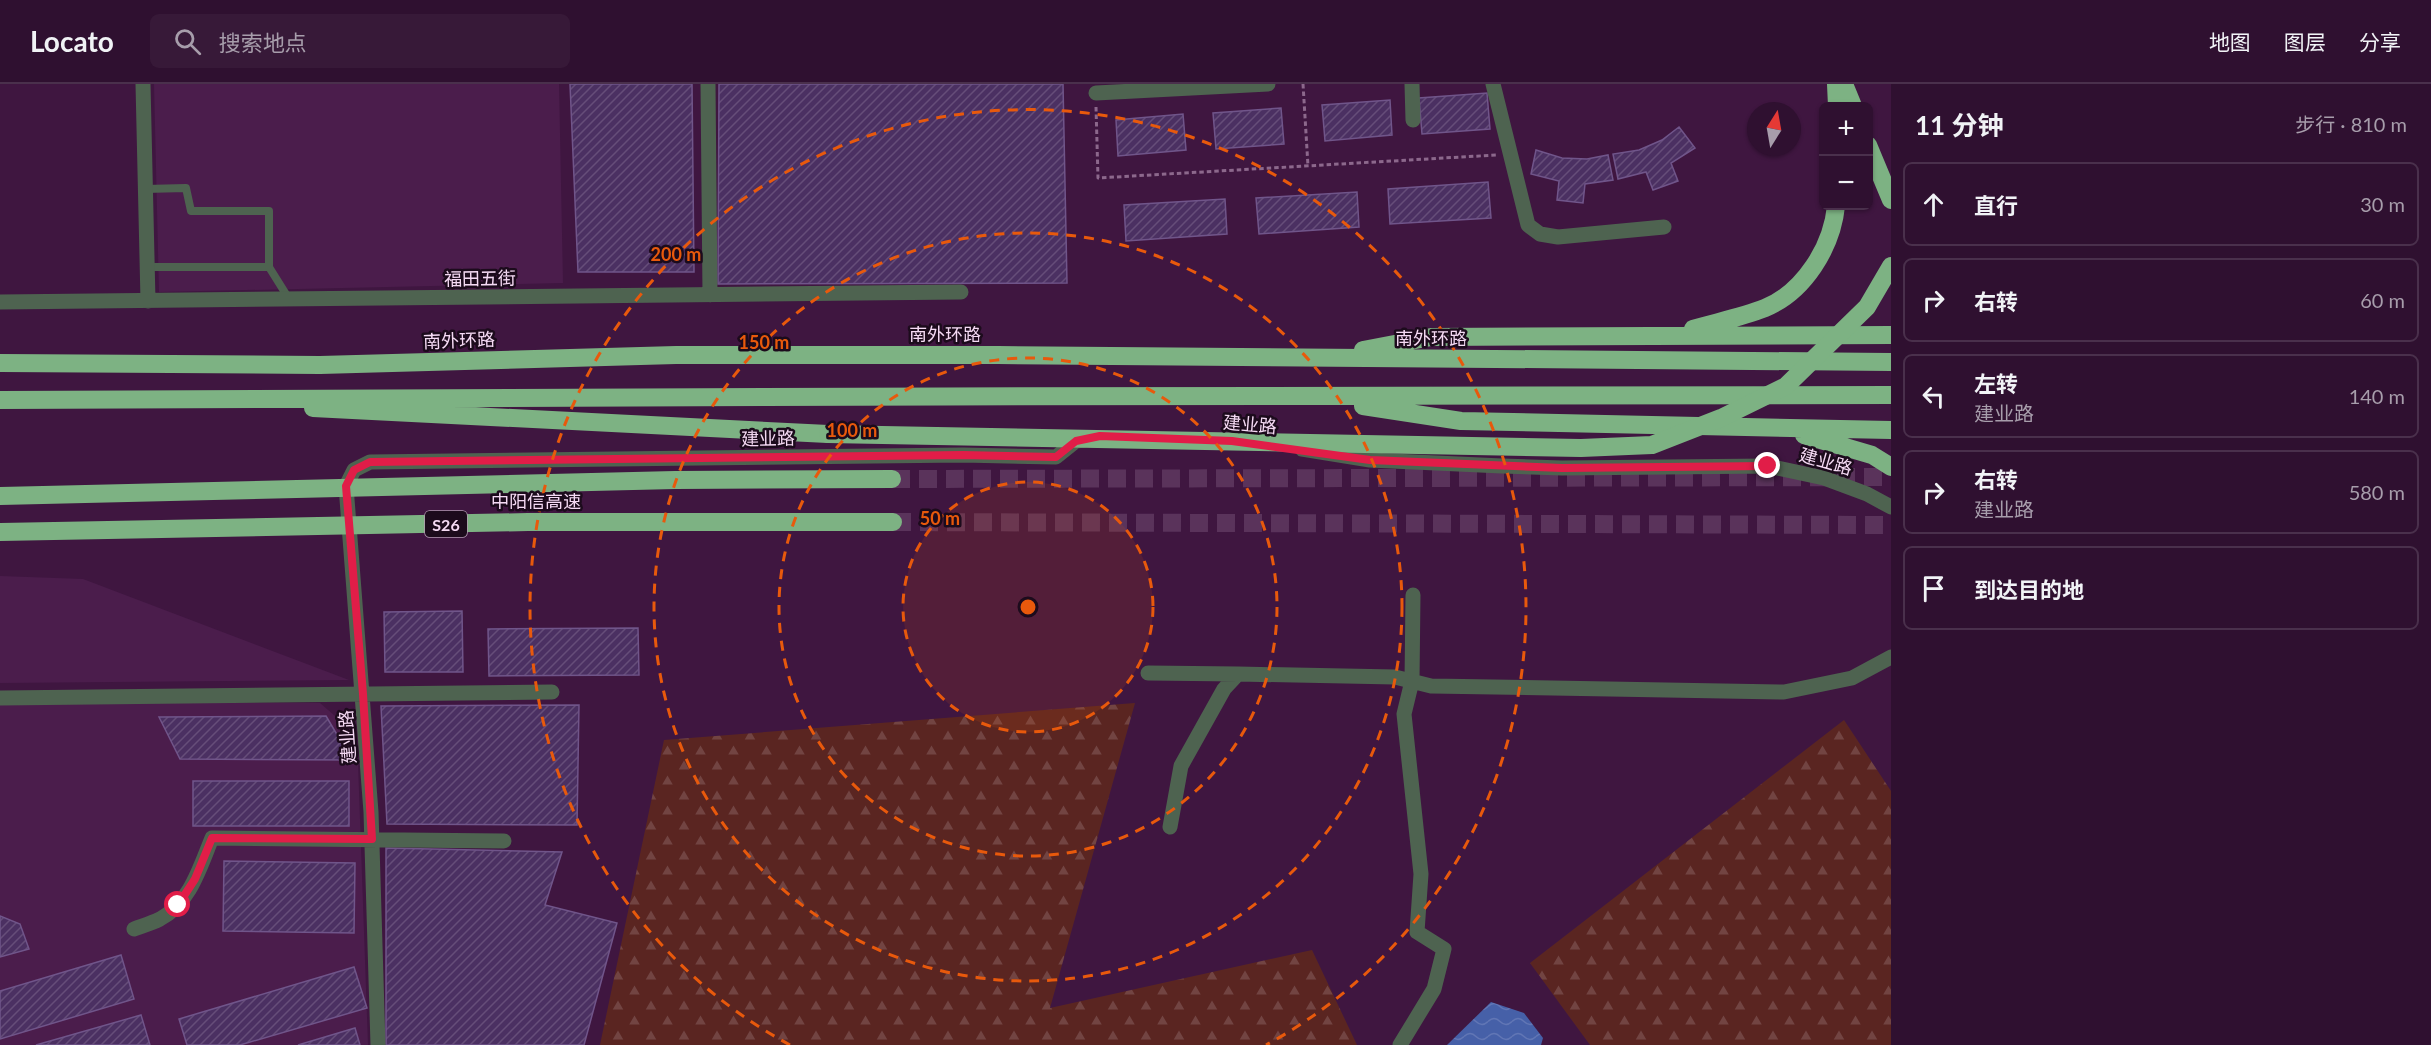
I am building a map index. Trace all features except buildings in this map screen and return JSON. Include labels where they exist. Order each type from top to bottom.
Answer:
[{"type":"highway","points":[[1836,84],[1837,102]]},
{"type":"highway","points":[[1844,84],[1851,102]]},
{"type":"highway","points":[[1873,155],[1891,200]]},
{"type":"highway","points":[[1674,335],[1767,307],[1805,281],[1823,250],[1835,210]]},
{"type":"highway","points":[[134,399],[828,434],[1569,448],[1652,445],[1721,418],[1786,386],[1867,307],[1891,266]]},
{"type":"highway","points":[[1321,358],[1431,337],[1891,335]]},
{"type":"highway","name":"南外环路","points":[[0,363],[320,365],[676,355],[998,355],[1891,362]]},
{"type":"highway","points":[[0,400],[461,396],[1891,395]]},
{"type":"highway","points":[[1311,397],[1461,422],[1891,430]]},
{"type":"highway","points":[[1779,428],[1872,455],[1891,467]]},
{"type":"highway","name":"中阳信高速","points":[[0,496],[663,480],[892,479]]},
{"type":"highway","name":"中阳信高速","points":[[0,532],[540,522],[893,522]]},
{"type":"street","points":[[144,84],[148,301]]},
{"type":"street","points":[[708,84],[710,295]]},
{"type":"street","points":[[1096,93],[1268,84]]},
{"type":"street","points":[[1412,84],[1413,120]]},
{"type":"street","points":[[1493,84],[1528,225],[1540,234],[1558,237],[1664,227]]},
{"type":"street","name":"福田五街","points":[[0,302],[961,292]]},
{"type":"street","name":"建业路","points":[[378,1045],[372,839],[346,486],[354,470],[370,462],[963,455],[1056,457],[1076,441],[1100,436],[1232,441],[1370,460],[1562,468],[1768,466],[1824,478],[1867,494],[1891,507]]},
{"type":"street","points":[[1400,1045],[1434,988],[1444,949],[1417,932],[1420,874],[1404,714],[1412,681],[1413,595]]},
{"type":"street","points":[[1148,673],[1395,677],[1431,686],[1784,692],[1852,678],[1891,657]]},
{"type":"street","points":[[1170,827],[1181,766],[1224,689],[1238,674]]},
{"type":"street","points":[[0,698],[552,692]]},
{"type":"street","points":[[134,929],[161,919],[178,905],[195,879],[212,838],[504,841]]},
{"type":"lane","points":[[146,189],[186,188],[191,211],[269,211],[269,267],[290,299]]},
{"type":"lane","points":[[147,267],[269,267]]},
{"type":"path","points":[[1303,84],[1308,166]]},
{"type":"path","points":[[1096,93],[1098,178],[1510,154]]},
{"type":"shaded area","points":[[154,84],[559,84],[563,283],[159,292]]},
{"type":"shaded area","points":[[0,576],[83,579],[349,680],[0,683]]},
{"type":"shaded area","points":[[0,703],[320,703],[357,735],[368,1045],[0,1045]]},
{"type":"green space","points":[[1135,703],[1050,1008],[1312,950],[1357,1045],[600,1045],[664,740]]},
{"type":"green space","points":[[1844,720],[1891,791],[1891,1045],[1590,1045],[1530,963]]},
{"type":"water","points":[[1491,1002],[1524,1013],[1543,1038],[1541,1045],[1447,1045]]},
{"type":"tunnel","points":[[892,479],[1891,477]]},
{"type":"tunnel","points":[[893,522],[1891,525]]},
{"type":"route","points":[[178,905],[195,879],[212,838],[372,839],[346,486],[354,470],[370,462],[963,455],[1056,457],[1076,441],[1100,436],[1232,441],[1370,460],[1562,468],[1768,466]]}]
